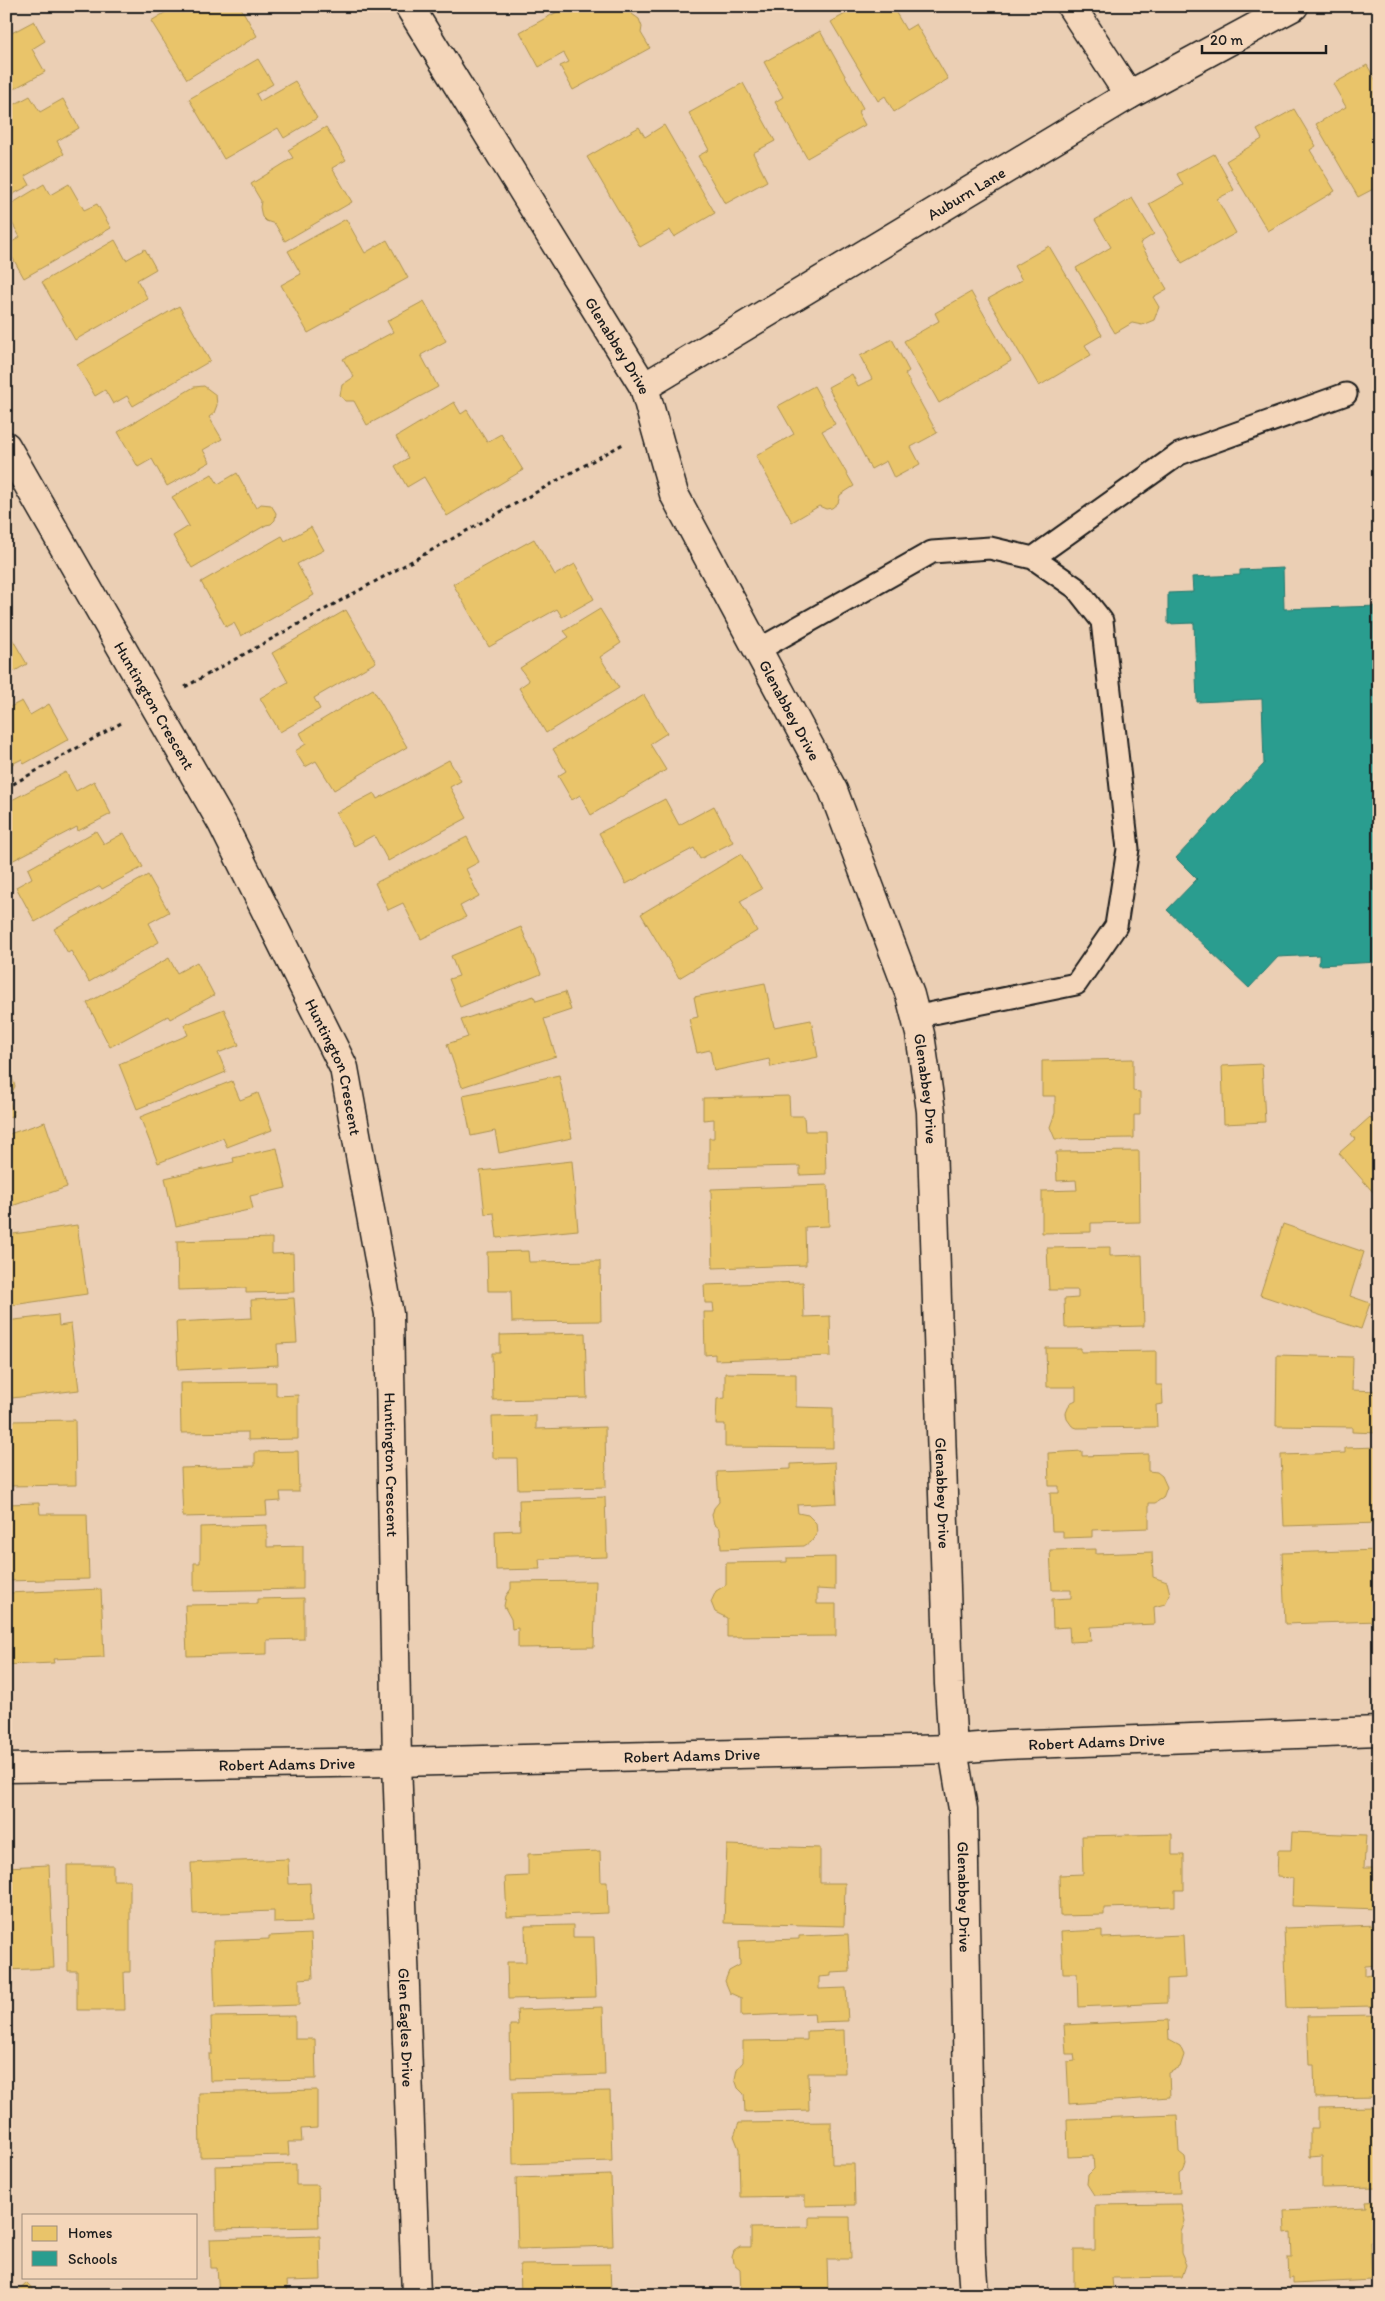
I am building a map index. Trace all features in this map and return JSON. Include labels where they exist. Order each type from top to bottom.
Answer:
[{"type":"street","name":"Glenabbey Drive","points":[[410,6],[644,387],[674,494],[833,790],[910,995],[914,1017],[920,1034],[931,1111],[945,1590],[954,1749],[962,1809],[971,2244],[974,2295]]},
{"type":"street","points":[[1071,6],[1129,95]]},
{"type":"street","name":"Auburn Lane","points":[[644,387],[1129,95],[1294,6]]},
{"type":"street","name":"Huntington Crescent","points":[[6,446],[222,823],[344,1068],[389,1314],[397,1762]]},
{"type":"street","name":"Robert Adams Drive","points":[[6,1768],[397,1762],[954,1749],[1004,1745],[1379,1731]]},
{"type":"street","name":"Glen Eagles Drive","points":[[397,1762],[416,2295]]},
{"type":"lane","points":[[1033,558],[1179,454],[1346,394]]},
{"type":"lane","points":[[758,650],[932,552],[990,548],[1033,558],[1076,588],[1102,621],[1128,849],[1116,926],[1076,984],[914,1017]]},
{"type":"path","points":[[6,788],[153,704],[654,426]]},
{"type":"building: Homes","points":[[176,6],[240,6],[257,36],[187,79],[151,21]]},
{"type":"building: Homes","points":[[568,6],[627,6],[632,14],[639,19],[642,27],[641,33],[650,48],[573,90],[560,66],[569,62],[564,53],[539,67],[520,32]]},
{"type":"building: Homes","points":[[859,6],[892,6],[906,30],[916,24],[948,79],[894,112],[885,96],[878,101],[831,22]]},
{"type":"building: Homes","points":[[34,21],[45,41],[32,49],[45,72],[6,93],[6,36]]},
{"type":"building: Homes","points":[[820,31],[863,108],[858,112],[865,125],[807,158],[775,102],[783,97],[764,62]]},
{"type":"building: Homes","points":[[258,59],[273,84],[256,94],[260,101],[295,81],[317,118],[284,138],[278,128],[224,159],[189,99]]},
{"type":"building: Homes","points":[[1367,65],[1379,86],[1379,107],[1374,109],[1379,117],[1379,186],[1358,197],[1316,124],[1346,107],[1333,84]]},
{"type":"building: Homes","points":[[743,83],[775,141],[753,153],[767,181],[725,204],[698,156],[709,150],[689,113]]},
{"type":"building: Homes","points":[[30,96],[40,112],[63,99],[79,128],[57,141],[64,154],[25,176],[30,185],[6,198],[6,109]]},
{"type":"building: Homes","points":[[1294,109],[1316,146],[1310,150],[1335,191],[1268,231],[1226,161],[1262,139],[1257,130]]},
{"type":"building: Homes","points":[[664,125],[715,213],[674,237],[670,230],[640,247],[587,157],[639,127],[645,137]]},
{"type":"building: Homes","points":[[326,127],[346,160],[332,168],[352,202],[285,241],[275,224],[266,221],[262,217],[261,201],[251,184],[293,158],[288,150]]},
{"type":"building: Homes","points":[[1214,154],[1234,190],[1217,199],[1236,233],[1182,263],[1149,204],[1183,185],[1177,174]]},
{"type":"building: Homes","points":[[44,184],[50,195],[69,184],[84,210],[97,204],[111,228],[24,278],[6,246],[20,237],[6,212],[6,207]]},
{"type":"building: Homes","points":[[1132,198],[1154,234],[1140,243],[1167,289],[1153,297],[1159,307],[1154,320],[1142,325],[1132,323],[1115,333],[1076,268],[1111,247],[1095,220]]},
{"type":"building: Homes","points":[[346,219],[365,253],[387,240],[408,278],[308,333],[281,285],[301,274],[288,251]]},
{"type":"building: Homes","points":[[115,240],[126,260],[145,249],[156,269],[137,280],[148,299],[75,340],[42,282]]},
{"type":"building: Homes","points":[[1049,246],[1102,335],[1085,345],[1091,355],[1039,386],[988,299],[1022,280],[1014,266]]},
{"type":"building: Homes","points":[[971,292],[1011,361],[939,403],[904,341],[939,321],[935,313]]},
{"type":"building: Homes","points":[[424,301],[446,341],[421,355],[438,387],[367,425],[354,401],[345,401],[340,395],[342,385],[354,377],[343,359],[393,332],[387,321]]},
{"type":"building: Homes","points":[[179,306],[210,361],[133,406],[127,396],[113,404],[105,390],[95,396],[77,365]]},
{"type":"building: Homes","points":[[892,339],[909,371],[905,374],[937,433],[911,447],[920,464],[894,478],[886,461],[871,469],[828,387],[852,374],[858,386],[872,379],[860,356]]},
{"type":"building: Homes","points":[[204,386],[216,395],[217,405],[214,413],[209,417],[222,439],[203,450],[210,462],[167,486],[152,459],[138,467],[118,432],[194,387]]},
{"type":"building: Homes","points":[[814,386],[835,424],[822,431],[854,486],[840,495],[838,503],[832,508],[826,509],[819,506],[792,522],[756,456],[794,434],[778,406]]},
{"type":"building: Homes","points":[[454,402],[461,414],[467,410],[487,442],[501,434],[523,470],[447,516],[424,477],[407,487],[395,466],[408,458],[396,437]]},
{"type":"building: Homes","points":[[237,473],[256,508],[261,504],[271,505],[276,513],[275,520],[192,568],[173,536],[189,526],[172,497],[212,474],[218,484]]},
{"type":"building: Homes","points":[[311,527],[324,550],[297,564],[314,595],[241,636],[234,623],[226,627],[201,582],[282,536],[285,541]]},
{"type":"building: Homes","points":[[534,539],[555,575],[575,564],[594,599],[562,617],[557,609],[489,647],[453,584]]},
{"type":"building: Homes","points":[[600,609],[621,643],[600,657],[619,688],[546,733],[519,688],[529,681],[520,668],[569,637],[564,631]]},
{"type":"building: Homes","points":[[346,610],[376,662],[314,698],[320,709],[280,732],[260,698],[288,682],[272,653]]},
{"type":"building: Homes","points":[[6,631],[27,664],[6,676]]},
{"type":"building: Homes","points":[[373,689],[407,747],[334,790],[316,761],[305,767],[295,751],[306,744],[300,733]]},
{"type":"building: Homes","points":[[644,695],[667,733],[650,744],[666,770],[591,815],[580,795],[572,800],[558,776],[566,771],[553,749]]},
{"type":"building: Homes","points":[[22,701],[30,715],[49,704],[69,739],[24,764],[22,759],[6,767],[6,709]]},
{"type":"building: Homes","points":[[449,760],[461,781],[450,787],[467,818],[388,861],[374,835],[354,846],[336,813],[374,793],[377,799]]},
{"type":"building: Homes","points":[[66,772],[76,791],[94,781],[111,814],[78,831],[77,827],[6,864],[6,803]]},
{"type":"building: Homes","points":[[665,799],[679,825],[714,806],[733,842],[700,859],[694,848],[626,884],[599,833]]},
{"type":"building: Homes","points":[[96,831],[104,844],[124,833],[143,867],[102,889],[100,886],[35,922],[16,887],[32,878],[28,869]]},
{"type":"building: Homes","points":[[467,837],[479,862],[466,869],[479,896],[460,906],[466,917],[421,939],[403,903],[388,910],[375,883]]},
{"type":"building: Homes","points":[[741,854],[762,889],[740,901],[757,931],[679,978],[641,914]]},
{"type":"building: Homes","points":[[148,875],[169,912],[149,923],[159,942],[89,982],[71,951],[68,953],[54,929]]},
{"type":"building: Homes","points":[[521,927],[541,974],[460,1007],[449,979],[459,976],[451,956]]},
{"type":"building: Homes","points":[[169,958],[177,973],[197,962],[214,995],[170,1019],[168,1016],[110,1047],[87,1003]]},
{"type":"building: Homes","points":[[765,983],[774,1027],[811,1020],[818,1057],[771,1067],[769,1059],[714,1071],[710,1050],[697,1053],[689,1019],[698,1017],[694,997]]},
{"type":"building: Homes","points":[[565,992],[571,1010],[544,1019],[556,1056],[462,1087],[447,1044],[468,1037],[461,1020],[534,996],[536,1001]]},
{"type":"building: Homes","points":[[224,1009],[239,1045],[218,1053],[226,1072],[137,1109],[119,1064],[188,1035],[184,1025]]},
{"type":"building: Homes","points":[[1133,1059],[1133,1091],[1140,1092],[1140,1115],[1134,1115],[1134,1138],[1055,1139],[1050,1127],[1055,1113],[1055,1096],[1042,1096],[1042,1061]]},
{"type":"building: Homes","points":[[6,1062],[15,1086],[9,1099],[14,1115],[6,1118]]},
{"type":"building: Homes","points":[[1262,1064],[1265,1122],[1224,1124],[1222,1066]]},
{"type":"building: Homes","points":[[559,1075],[572,1138],[499,1153],[495,1131],[471,1136],[463,1095]]},
{"type":"building: Homes","points":[[232,1081],[240,1100],[258,1093],[272,1130],[227,1147],[223,1138],[158,1163],[140,1117]]},
{"type":"building: Homes","points":[[789,1096],[790,1116],[804,1116],[805,1131],[825,1131],[826,1174],[800,1175],[800,1166],[709,1168],[709,1138],[714,1138],[714,1119],[703,1120],[703,1098]]},
{"type":"building: Homes","points":[[1370,1117],[1375,1123],[1379,1120],[1379,1199],[1339,1153],[1355,1139],[1351,1134]]},
{"type":"building: Homes","points":[[45,1122],[67,1187],[6,1208],[6,1135]]},
{"type":"building: Homes","points":[[277,1148],[286,1188],[250,1196],[253,1209],[176,1226],[165,1178],[234,1162],[233,1158]]},
{"type":"building: Homes","points":[[1139,1151],[1140,1222],[1091,1223],[1091,1232],[1042,1233],[1042,1191],[1077,1190],[1076,1180],[1057,1181],[1056,1152]]},
{"type":"building: Homes","points":[[572,1161],[578,1230],[497,1238],[494,1213],[485,1214],[480,1171]]},
{"type":"building: Homes","points":[[828,1185],[829,1226],[805,1227],[806,1265],[713,1268],[711,1189]]},
{"type":"building: Homes","points":[[1283,1224],[1364,1252],[1350,1296],[1370,1303],[1361,1329],[1260,1295]]},
{"type":"building: Homes","points":[[77,1225],[87,1294],[6,1306],[6,1235]]},
{"type":"building: Homes","points":[[272,1238],[272,1254],[293,1253],[294,1292],[246,1293],[246,1288],[178,1290],[177,1241]]},
{"type":"building: Homes","points":[[1110,1247],[1110,1256],[1142,1255],[1144,1326],[1065,1328],[1064,1299],[1078,1298],[1078,1290],[1049,1290],[1047,1248]]},
{"type":"building: Homes","points":[[528,1251],[529,1262],[600,1261],[601,1321],[512,1322],[511,1291],[488,1291],[487,1252]]},
{"type":"building: Homes","points":[[803,1282],[804,1317],[830,1316],[831,1356],[715,1360],[715,1354],[705,1355],[704,1312],[714,1312],[713,1303],[705,1303],[704,1285]]},
{"type":"building: Homes","points":[[294,1298],[297,1343],[277,1344],[278,1365],[178,1370],[176,1322],[252,1318],[251,1300]]},
{"type":"building: Homes","points":[[58,1315],[59,1326],[71,1324],[79,1390],[12,1398],[6,1357],[6,1321]]},
{"type":"building: Homes","points":[[585,1333],[587,1398],[493,1400],[492,1353],[500,1353],[500,1335]]},
{"type":"building: Homes","points":[[1046,1348],[1081,1348],[1081,1352],[1156,1351],[1156,1385],[1162,1385],[1163,1404],[1156,1405],[1157,1427],[1077,1428],[1072,1426],[1067,1419],[1066,1413],[1070,1403],[1076,1400],[1076,1387],[1047,1387]]},
{"type":"building: Homes","points":[[1277,1355],[1353,1357],[1352,1390],[1379,1391],[1378,1433],[1352,1432],[1352,1427],[1276,1426]]},
{"type":"building: Homes","points":[[725,1373],[796,1374],[796,1407],[833,1408],[833,1448],[725,1447],[725,1424],[716,1424],[717,1399],[725,1398]]},
{"type":"building: Homes","points":[[276,1382],[276,1396],[298,1395],[298,1439],[248,1440],[248,1432],[181,1433],[180,1383]]},
{"type":"building: Homes","points":[[536,1416],[536,1429],[605,1427],[606,1487],[518,1489],[517,1458],[493,1458],[492,1417]]},
{"type":"building: Homes","points":[[75,1420],[76,1485],[6,1486],[6,1455],[10,1455],[10,1421]]},
{"type":"building: Homes","points":[[1379,1447],[1379,1523],[1284,1526],[1281,1455],[1345,1453],[1345,1448]]},
{"type":"building: Homes","points":[[298,1451],[299,1492],[280,1492],[281,1501],[266,1502],[267,1515],[183,1517],[181,1468],[255,1466],[255,1452]]},
{"type":"building: Homes","points":[[1082,1451],[1082,1456],[1148,1454],[1148,1471],[1157,1472],[1162,1476],[1167,1487],[1163,1498],[1155,1503],[1149,1503],[1149,1528],[1092,1530],[1092,1537],[1063,1538],[1063,1531],[1052,1531],[1050,1493],[1059,1493],[1059,1486],[1049,1486],[1048,1453]]},
{"type":"building: Homes","points":[[835,1462],[837,1503],[797,1505],[798,1513],[808,1515],[816,1523],[817,1533],[812,1541],[804,1546],[721,1549],[720,1529],[714,1524],[712,1515],[714,1508],[719,1502],[717,1472],[791,1469],[791,1464]]},
{"type":"building: Homes","points":[[605,1497],[607,1557],[539,1559],[540,1569],[496,1570],[495,1531],[520,1530],[519,1500]]},
{"type":"building: Homes","points":[[39,1503],[40,1514],[87,1514],[89,1579],[6,1581],[6,1504]]},
{"type":"building: Homes","points":[[267,1525],[267,1547],[303,1546],[303,1589],[194,1591],[194,1563],[200,1563],[200,1527]]},
{"type":"building: Homes","points":[[1096,1549],[1096,1554],[1152,1552],[1153,1577],[1167,1582],[1170,1594],[1165,1604],[1154,1607],[1155,1624],[1090,1627],[1091,1641],[1070,1642],[1069,1627],[1053,1628],[1052,1599],[1071,1598],[1071,1590],[1052,1590],[1050,1550]]},
{"type":"building: Homes","points":[[1379,1550],[1379,1621],[1285,1624],[1282,1553]]},
{"type":"building: Homes","points":[[835,1557],[835,1590],[817,1589],[817,1604],[836,1604],[836,1636],[727,1637],[727,1618],[715,1612],[711,1602],[716,1591],[726,1585],[726,1563],[787,1562],[787,1558]]},
{"type":"building: Homes","points":[[596,1581],[594,1647],[518,1648],[518,1628],[512,1629],[511,1619],[504,1606],[506,1596],[511,1589],[511,1582]]},
{"type":"building: Homes","points":[[101,1589],[104,1657],[53,1659],[54,1663],[6,1665],[6,1631],[9,1631],[7,1593]]},
{"type":"building: Homes","points":[[304,1598],[304,1639],[267,1640],[267,1654],[187,1656],[185,1605],[257,1604],[257,1599]]},
{"type":"building: Homes","points":[[1292,1832],[1366,1835],[1364,1868],[1379,1868],[1379,1909],[1292,1906],[1293,1878],[1277,1877],[1278,1850],[1291,1850]]},
{"type":"building: Homes","points":[[1172,1834],[1172,1855],[1184,1855],[1184,1890],[1175,1890],[1175,1906],[1104,1908],[1104,1915],[1060,1916],[1059,1875],[1083,1874],[1082,1836]]},
{"type":"building: Homes","points":[[727,1845],[820,1848],[820,1883],[845,1883],[844,1926],[724,1923]]},
{"type":"building: Homes","points":[[600,1851],[601,1882],[607,1882],[608,1913],[507,1917],[505,1877],[528,1876],[528,1854]]},
{"type":"building: Homes","points":[[288,1859],[289,1884],[310,1883],[312,1922],[274,1923],[274,1911],[193,1914],[191,1863]]},
{"type":"building: Homes","points":[[49,1865],[54,1968],[6,1970],[6,1867]]},
{"type":"building: Homes","points":[[67,1865],[113,1865],[113,1880],[130,1880],[130,1972],[124,1972],[125,2010],[77,2010],[77,1971],[68,1971]]},
{"type":"building: Homes","points":[[573,1925],[573,1937],[594,1937],[596,1997],[508,1999],[507,1962],[526,1962],[525,1926]]},
{"type":"building: Homes","points":[[1379,1925],[1379,1965],[1365,1966],[1365,1975],[1379,1976],[1379,2004],[1373,2006],[1287,2008],[1284,1928]]},
{"type":"building: Homes","points":[[1102,1930],[1102,1938],[1183,1935],[1185,1978],[1167,1979],[1167,2003],[1078,2007],[1077,1973],[1063,1973],[1061,1932]]},
{"type":"building: Homes","points":[[311,1934],[313,1978],[299,1979],[299,2005],[215,2008],[213,1941],[269,1939],[269,1936]]},
{"type":"building: Homes","points":[[848,1934],[850,1972],[831,1973],[831,1976],[819,1977],[819,1989],[846,1988],[848,2021],[815,2022],[814,2013],[741,2016],[741,1998],[730,1993],[725,1981],[729,1971],[740,1965],[739,1941],[799,1939],[799,1936]]},
{"type":"building: Homes","points":[[603,2007],[605,2075],[511,2078],[510,2025],[518,2025],[517,2010]]},
{"type":"building: Homes","points":[[1379,2015],[1379,2097],[1315,2098],[1314,2065],[1309,2065],[1307,2016]]},
{"type":"building: Homes","points":[[295,2016],[295,2039],[315,2039],[316,2079],[210,2081],[209,2054],[212,2054],[211,2017]]},
{"type":"building: Homes","points":[[1168,2020],[1169,2040],[1180,2046],[1184,2055],[1180,2067],[1169,2073],[1170,2097],[1069,2104],[1067,2062],[1075,2061],[1074,2054],[1066,2054],[1064,2025]]},
{"type":"building: Homes","points":[[844,2030],[845,2073],[808,2073],[809,2110],[745,2112],[744,2094],[738,2088],[735,2079],[737,2069],[743,2062],[743,2041],[807,2040],[807,2031]]},
{"type":"building: Homes","points":[[317,2090],[317,2128],[301,2129],[302,2142],[288,2142],[289,2155],[200,2157],[199,2093]]},
{"type":"building: Homes","points":[[610,2091],[612,2161],[513,2164],[512,2093]]},
{"type":"building: Homes","points":[[1375,2107],[1375,2148],[1379,2148],[1379,2187],[1322,2188],[1322,2156],[1310,2157],[1310,2128],[1318,2128],[1318,2108]]},
{"type":"building: Homes","points":[[1177,2115],[1179,2152],[1185,2157],[1186,2163],[1184,2169],[1179,2173],[1180,2193],[1094,2195],[1087,2184],[1088,2175],[1094,2169],[1093,2156],[1068,2157],[1067,2119]]},
{"type":"building: Homes","points":[[831,2122],[832,2164],[854,2164],[855,2205],[805,2206],[805,2196],[740,2197],[739,2149],[734,2136],[739,2123]]},
{"type":"building: Homes","points":[[296,2164],[296,2185],[318,2185],[319,2227],[216,2229],[215,2166]]},
{"type":"building: Homes","points":[[611,2175],[613,2246],[518,2249],[516,2178]]},
{"type":"building: Homes","points":[[1379,2201],[1379,2241],[1370,2242],[1372,2280],[1293,2284],[1293,2278],[1289,2279],[1288,2258],[1292,2258],[1291,2232],[1285,2233],[1284,2211],[1366,2207],[1365,2202]]},
{"type":"building: Homes","points":[[1181,2204],[1185,2221],[1181,2231],[1181,2253],[1186,2265],[1182,2277],[1112,2278],[1113,2289],[1074,2289],[1074,2250],[1095,2250],[1095,2205]]},
{"type":"building: Homes","points":[[809,2217],[850,2217],[851,2259],[827,2259],[828,2294],[741,2295],[740,2269],[733,2263],[732,2257],[734,2251],[740,2247],[751,2247],[751,2228],[809,2227]]},
{"type":"building: Homes","points":[[320,2236],[321,2280],[287,2281],[288,2295],[219,2295],[217,2268],[211,2268],[210,2239]]},
{"type":"building: Homes","points":[[610,2264],[611,2295],[521,2295],[520,2265]]},
{"type":"building: Homes","points":[[27,2283],[38,2295],[14,2295]]},
{"type":"building: Homes","points":[[1379,2292],[1379,2295],[1295,2295]]},
{"type":"building: Schools","points":[[1283,568],[1284,609],[1379,606],[1379,962],[1319,965],[1319,955],[1278,957],[1249,988],[1167,910],[1197,879],[1176,858],[1264,764],[1262,699],[1197,702],[1194,623],[1168,624],[1168,593],[1193,592],[1192,577],[1240,575],[1240,570]]}]
